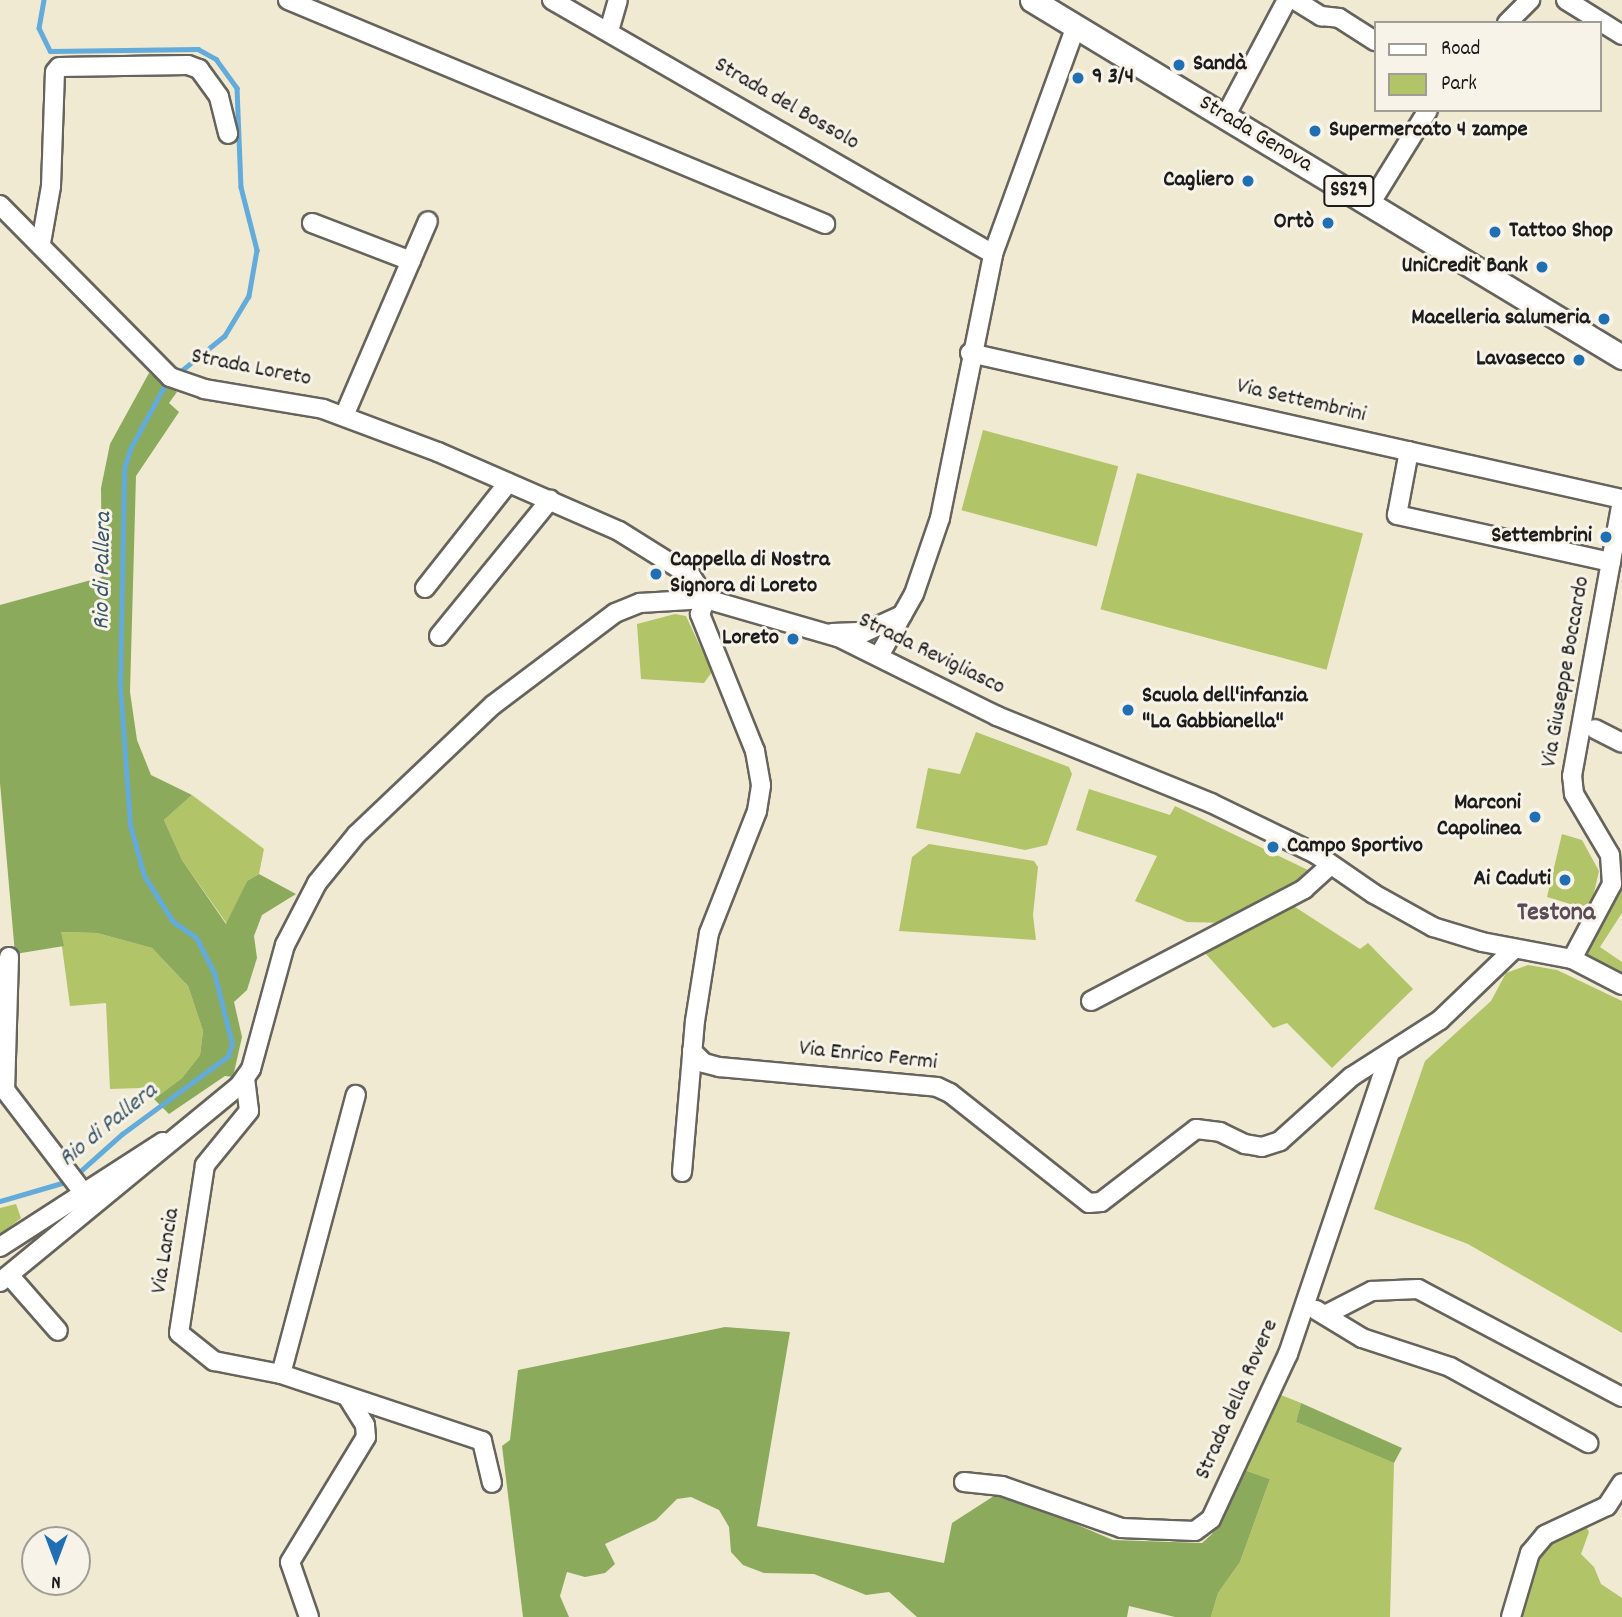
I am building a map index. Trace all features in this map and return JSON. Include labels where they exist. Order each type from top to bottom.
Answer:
[{"type":"main road","name":"Strada Genova","points":[[1032,0],[1622,357]]},
{"type":"street","points":[[288,0],[825,224]]},
{"type":"street","name":"Strada del Bossolo","points":[[552,0],[993,254]]},
{"type":"street","points":[[609,31],[618,0]]},
{"type":"street","points":[[1226,115],[1287,0]]},
{"type":"street","points":[[1295,0],[1321,16],[1339,18],[1374,40]]},
{"type":"street","points":[[1509,21],[1530,0]]},
{"type":"street","points":[[1566,0],[1600,21]]},
{"type":"street","points":[[1601,22],[1622,35]]},
{"type":"street","points":[[879,656],[919,581],[940,517],[970,353],[993,254],[1076,26]]},
{"type":"street","points":[[41,243],[51,186],[55,72],[60,67],[188,65],[199,69],[219,97],[228,134]]},
{"type":"street","points":[[1370,204],[1428,112]]},
{"type":"street","name":"Strada Loreto","points":[[0,205],[41,243],[170,376],[344,416],[550,500],[629,537],[691,576],[706,599]]},
{"type":"street","points":[[344,416],[428,221]]},
{"type":"street","points":[[312,223],[411,261]]},
{"type":"street","name":"Via Settembrini","points":[[970,353],[1622,500]]},
{"type":"street","points":[[1409,451],[1397,515],[1611,562]]},
{"type":"street","points":[[425,588],[508,483]]},
{"type":"street","points":[[439,636],[550,500]]},
{"type":"street","name":"Via Giuseppe Boccardo","points":[[1572,959],[1612,884],[1610,855],[1577,801],[1572,776],[1622,500]]},
{"type":"street","points":[[682,1172],[692,1051],[709,933],[757,811],[761,785],[755,751],[700,614],[706,599]]},
{"type":"street","name":"Strada Revigliasco","points":[[245,1078],[285,945],[317,883],[357,834],[493,705],[615,613],[640,603],[706,599],[825,633],[879,656],[997,716],[1211,803],[1331,864],[1374,894],[1433,927],[1514,949],[1572,959],[1622,985]]},
{"type":"street","points":[[825,633],[864,632],[902,615]]},
{"type":"street","points":[[1595,729],[1622,743]]},
{"type":"street","points":[[1091,1001],[1304,889],[1331,864]]},
{"type":"street","points":[[1389,1055],[1440,1020],[1514,949]]},
{"type":"street","points":[[9,957],[5,1090],[76,1182]]},
{"type":"street","name":"Via Enrico Fermi","points":[[692,1051],[704,1063],[719,1067],[937,1087],[950,1093],[1089,1203],[1113,1195],[1196,1129],[1220,1132],[1245,1144],[1262,1147],[1280,1141],[1336,1090],[1389,1055]]},
{"type":"street","name":"Strada della Rovere","points":[[964,1482],[1002,1486],[1121,1528],[1195,1531],[1211,1519],[1288,1354],[1389,1055]]},
{"type":"street","points":[[58,1331],[4,1278],[180,1138],[245,1078]]},
{"type":"street","name":"Via Lancia","points":[[245,1078],[249,1111],[205,1165],[179,1333],[214,1361],[281,1374],[482,1441],[492,1483]]},
{"type":"street","points":[[281,1374],[356,1094]]},
{"type":"street","points":[[0,1247],[76,1182],[152,1145],[180,1138]]},
{"type":"street","points":[[1588,1443],[1450,1367],[1362,1338],[1320,1312],[1372,1291],[1418,1289],[1622,1397]]},
{"type":"street","points":[[309,1617],[290,1562],[366,1437],[365,1425],[348,1398]]},
{"type":"street","points":[[1511,1617],[1530,1553],[1545,1535],[1607,1506],[1622,1483]]},
{"type":"green space","points":[[149,373],[177,392],[169,403],[179,412],[136,476],[130,692],[137,740],[151,775],[192,795],[164,820],[182,860],[226,924],[247,881],[259,874],[296,894],[262,915],[254,936],[257,958],[247,990],[234,1002],[242,1037],[233,1077],[225,1076],[169,1114],[154,1099],[182,1078],[200,1055],[203,1031],[188,986],[152,948],[97,933],[61,932],[64,946],[15,954],[0,783],[0,605],[102,577],[101,488],[110,444]]},
{"type":"green space","points":[[983,430],[1118,466],[1097,546],[962,510]]},
{"type":"green space","points":[[1137,473],[1363,534],[1327,670],[1101,609]]},
{"type":"green space","points":[[675,614],[686,616],[712,672],[704,683],[641,679],[637,624]]},
{"type":"green space","points":[[976,732],[1069,767],[1072,774],[1047,845],[1025,850],[916,828],[928,768],[960,774]]},
{"type":"green space","points":[[1089,789],[1170,815],[1175,806],[1310,871],[1310,877],[1225,923],[1187,922],[1135,901],[1157,856],[1076,830]]},
{"type":"green space","points":[[192,795],[264,849],[259,874],[247,881],[227,924],[182,860],[164,820]]},
{"type":"green space","points":[[1562,834],[1582,840],[1599,871],[1590,910],[1547,897]]},
{"type":"green space","points":[[929,844],[1034,861],[1038,867],[1033,915],[1036,940],[899,931],[912,857]]},
{"type":"green space","points":[[1622,853],[1622,913],[1600,947],[1622,962],[1622,980],[1582,957],[1614,856]]},
{"type":"green space","points":[[1292,905],[1360,949],[1368,943],[1413,989],[1332,1068],[1287,1023],[1273,1028],[1205,953]]},
{"type":"green space","points":[[60,932],[97,933],[152,948],[188,986],[203,1031],[200,1055],[182,1078],[154,1099],[141,1088],[110,1089],[106,1003],[70,1006]]},
{"type":"green space","points":[[1528,965],[1557,970],[1622,1001],[1622,1333],[1468,1244],[1374,1209],[1425,1061],[1491,1001],[1506,973]]},
{"type":"green space","points":[[16,1204],[21,1218],[0,1235],[0,1208]]},
{"type":"green space","points":[[725,1327],[790,1332],[757,1526],[944,1563],[952,1523],[1000,1492],[1113,1540],[1202,1543],[1212,1534],[1244,1470],[1270,1479],[1240,1562],[1218,1593],[1211,1617],[1175,1617],[1129,1606],[1127,1617],[917,1617],[889,1592],[866,1595],[814,1574],[764,1573],[743,1565],[731,1552],[729,1527],[719,1510],[691,1497],[677,1499],[656,1520],[605,1544],[615,1564],[605,1573],[585,1577],[567,1572],[560,1596],[569,1617],[523,1617],[502,1446],[510,1440],[518,1370]]},
{"type":"green space","points":[[1281,1395],[1301,1403],[1296,1422],[1394,1463],[1390,1617],[1211,1617],[1218,1593],[1240,1562],[1270,1479],[1244,1470]]},
{"type":"green space","points":[[1301,1403],[1402,1448],[1394,1463],[1296,1422]]},
{"type":"green space","points":[[1585,1524],[1589,1532],[1581,1554],[1594,1567],[1601,1584],[1622,1598],[1622,1617],[1521,1617],[1532,1568],[1546,1544]]},
{"type":"waterway","name":"Rio di Pallera","points":[[44,0],[39,28],[50,51],[198,49],[216,59],[237,88],[241,187],[257,250],[249,296],[225,336],[178,374]]},
{"type":"waterway","name":"Rio di Pallera","points":[[75,1176],[122,1134],[228,1056],[232,1044],[214,973],[196,938],[173,922],[144,876],[130,825],[120,685],[124,469],[130,449],[167,381]]},
{"type":"waterway","name":"Rio di Pallera","points":[[0,1201],[69,1181]]},
{"type":"place","name":"Sandà","points":[[1179,65]]},
{"type":"place","name":"9 3/4","points":[[1078,78]]},
{"type":"place","name":"Supermercato 4 zampe","points":[[1315,131]]},
{"type":"place","name":"Cagliero","points":[[1248,181]]},
{"type":"place","name":"Ortò","points":[[1328,223]]},
{"type":"place","name":"Tattoo Shop","points":[[1495,232]]},
{"type":"place","name":"UniCredit Bank","points":[[1542,267]]},
{"type":"place","name":"Macelleria salumeria","points":[[1604,319]]},
{"type":"place","name":"Lavasecco","points":[[1579,360]]},
{"type":"place","name":"Settembrini","points":[[1606,537]]},
{"type":"place","name":"Cappella di Nostra Signora di Loreto","points":[[656,574]]},
{"type":"place","name":"Loreto","points":[[793,639]]},
{"type":"place","name":"Scuola dell'infanzia \"La Gabbianella\"","points":[[1128,710]]},
{"type":"place","name":"Marconi Capolinea","points":[[1535,817]]},
{"type":"place","name":"Campo Sportivo","points":[[1273,847]]},
{"type":"place","name":"Ai Caduti","points":[[1565,880]]},
{"type":"district","name":"Testona","points":[[1556,914]]}]
